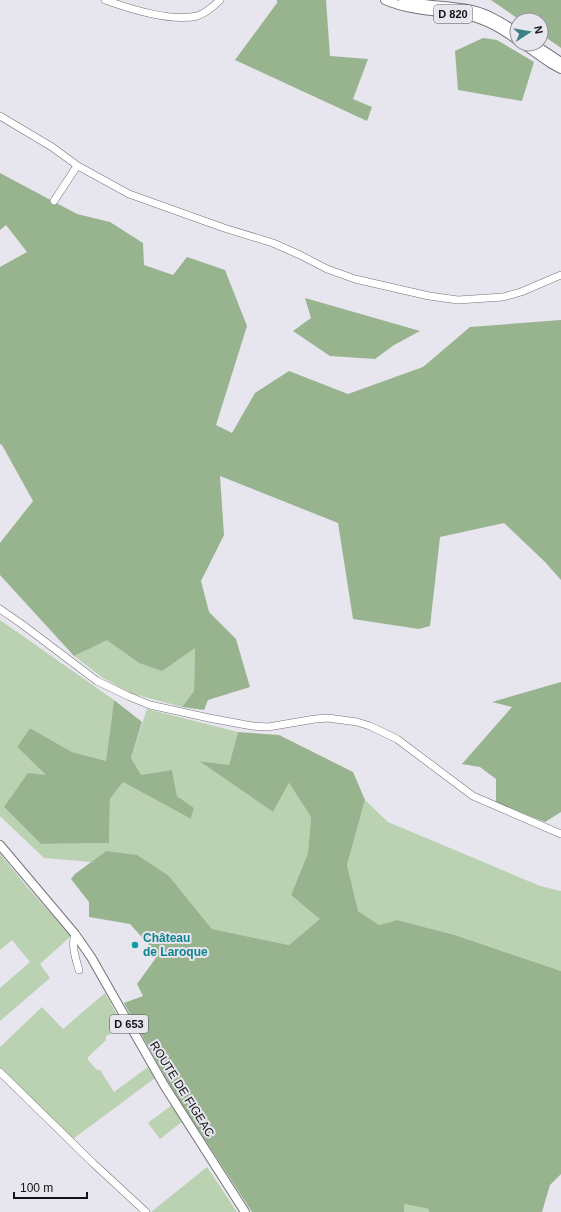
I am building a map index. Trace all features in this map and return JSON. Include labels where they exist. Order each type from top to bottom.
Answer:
[{"type":"main road","name":"D 820","points":[[385,0],[408,8],[465,15],[496,26],[509,35]]},
{"type":"main road","name":"D 820","points":[[403,0],[467,9],[498,20],[509,27]]},
{"type":"main road","points":[[534,52],[561,69]]},
{"type":"main road","points":[[546,52],[561,62]]},
{"type":"main road","name":"ROUTE DE FIGEAC","points":[[0,845],[75,934],[91,957],[164,1085],[245,1212]]},
{"type":"street","points":[[105,0],[144,12],[187,18],[199,15],[211,9],[220,0]]},
{"type":"street","points":[[0,116],[52,147],[77,166],[129,194],[224,228],[273,243],[327,269],[355,279],[429,296],[458,300],[503,297],[536,286],[561,275]]},
{"type":"street","points":[[54,201],[77,166]]},
{"type":"street","points":[[0,609],[97,681],[128,696],[150,704],[209,718],[252,726],[273,726],[328,718],[357,722],[370,726],[397,739],[473,796],[561,834]]},
{"type":"street","points":[[75,934],[74,949],[79,970]]},
{"type":"street","points":[[0,1072],[94,1164],[146,1212]]},
{"type":"green space","points":[[277,0],[326,0],[330,56],[368,59],[353,99],[372,107],[367,121],[235,60],[277,3]]},
{"type":"green space","points":[[491,0],[561,0],[561,48],[549,40],[549,12],[509,12]]},
{"type":"green space","points":[[483,38],[497,40],[509,47],[509,52],[517,52],[534,62],[522,101],[458,90],[455,51]]},
{"type":"green space","points":[[0,173],[77,214],[110,222],[143,243],[144,265],[173,275],[187,257],[225,270],[247,326],[216,425],[232,433],[255,393],[289,371],[348,394],[423,367],[470,327],[561,320],[561,580],[545,562],[504,523],[440,537],[430,626],[419,629],[353,619],[338,523],[220,476],[224,535],[201,581],[209,612],[236,639],[250,687],[208,700],[204,710],[182,707],[194,691],[195,648],[162,671],[139,663],[107,640],[74,656],[0,575],[0,543],[33,501],[2,445],[0,444],[0,267],[27,252],[6,225],[0,230]]},
{"type":"green space","points":[[305,298],[420,331],[394,345],[375,359],[330,356],[293,331],[311,318]]},
{"type":"green space","points":[[0,620],[114,700],[106,761],[72,752],[30,728],[17,747],[47,776],[4,807],[41,844],[109,843],[110,799],[123,782],[191,819],[194,808],[177,796],[172,770],[141,776],[131,758],[147,709],[238,732],[229,765],[199,761],[273,812],[289,783],[311,817],[308,853],[291,895],[321,919],[289,945],[212,929],[169,876],[106,851],[91,862],[44,858],[0,816]]},
{"type":"green space","points":[[107,639],[139,663],[195,648],[194,691],[182,707],[130,693],[103,678],[74,656]]},
{"type":"green space","points":[[561,682],[561,812],[545,822],[496,803],[496,779],[480,767],[462,764],[512,707],[492,702]]},
{"type":"green space","points":[[114,700],[142,722],[131,758],[141,775],[172,770],[177,796],[194,808],[191,819],[123,782],[110,799],[109,843],[41,844],[4,807],[28,773],[46,775],[17,747],[30,728],[72,752],[106,761]]},
{"type":"green space","points":[[238,732],[279,735],[353,772],[365,800],[347,865],[358,911],[379,925],[397,920],[455,935],[561,971],[561,1174],[550,1185],[542,1212],[429,1212],[429,1209],[404,1204],[404,1212],[252,1212],[172,1089],[124,1003],[143,996],[137,984],[158,955],[130,924],[89,917],[89,902],[71,879],[75,874],[106,851],[137,855],[169,876],[212,929],[289,945],[320,919],[291,895],[308,853],[311,817],[289,783],[273,812],[199,761],[229,765]]},
{"type":"green space","points":[[365,800],[388,822],[540,886],[561,891],[561,971],[455,935],[397,920],[379,925],[357,911],[347,865]]},
{"type":"green space","points":[[0,854],[71,936],[40,964],[50,978],[0,1021],[0,988],[30,962],[12,940],[0,950]]},
{"type":"green space","points":[[105,993],[125,1029],[106,1036],[106,1040],[88,1057],[88,1060],[97,1070],[100,1070],[114,1092],[148,1067],[155,1078],[73,1139],[0,1068],[0,1047],[42,1007],[63,1029]]},
{"type":"green space","points":[[172,1105],[183,1121],[160,1139],[148,1123]]},
{"type":"green space","points":[[207,1167],[237,1212],[151,1212]]},
{"type":"green space","points":[[404,1204],[429,1209],[429,1212],[404,1212]]},
{"type":"place","name":"Château de Laroque","points":[[135,945]]}]
